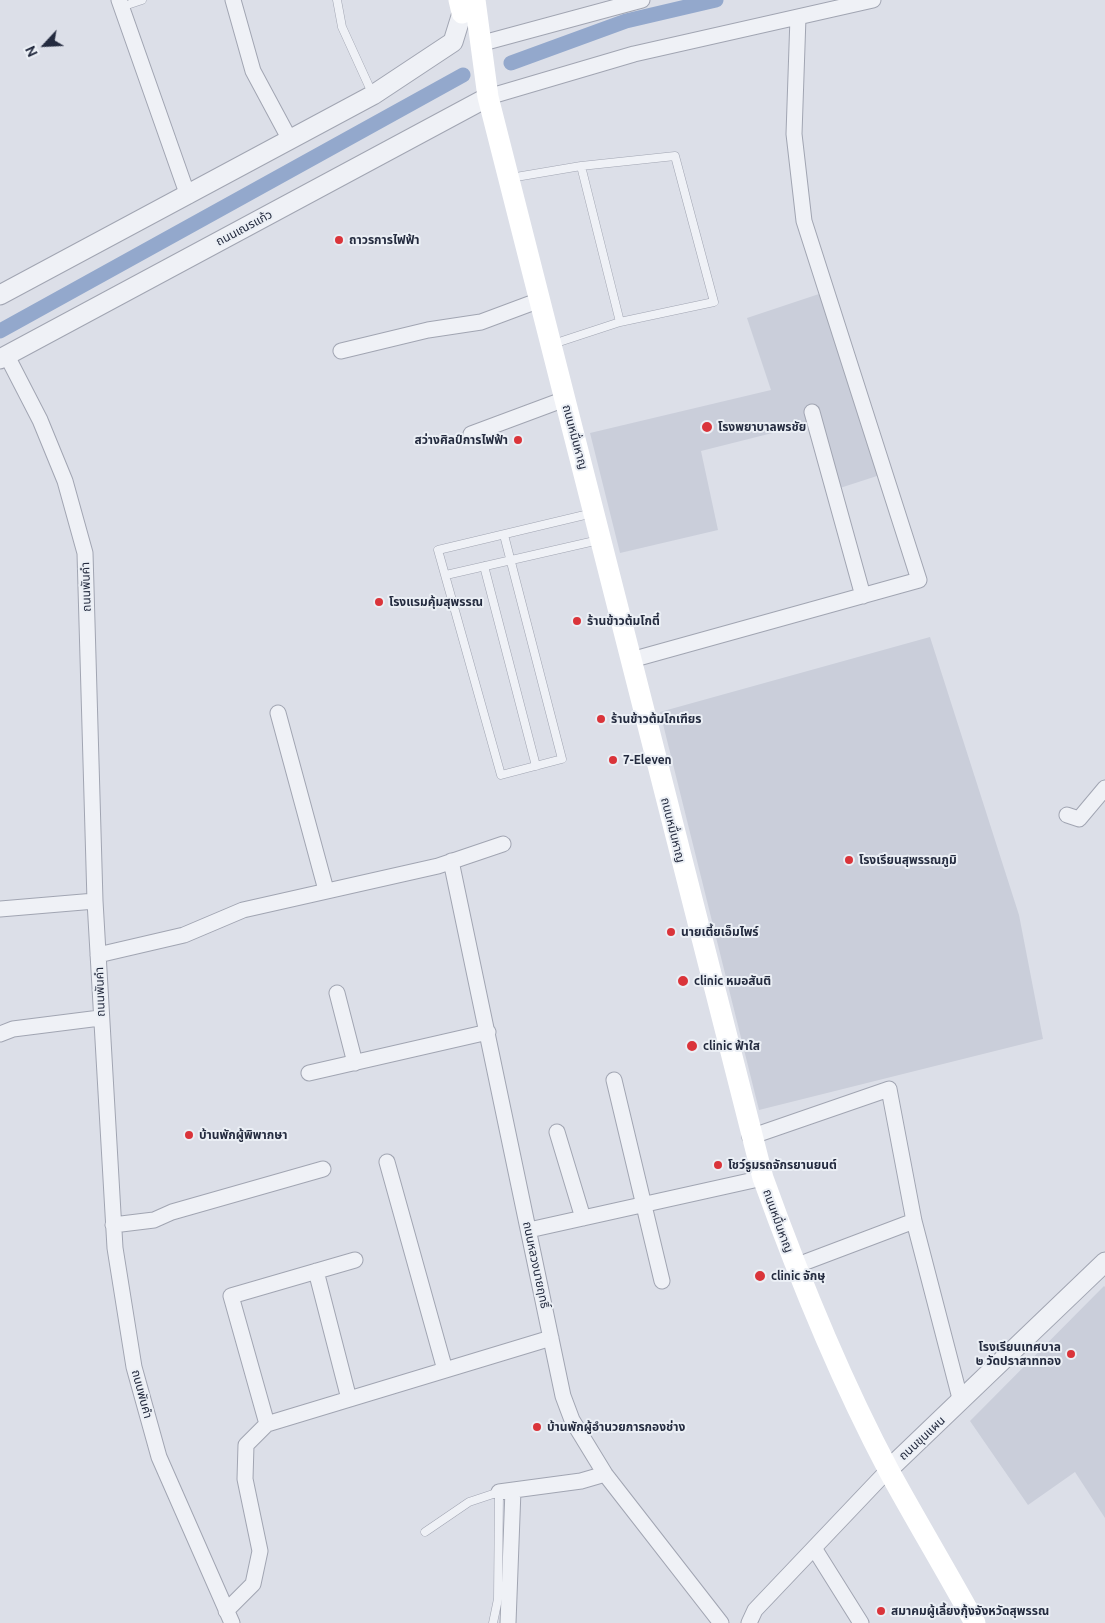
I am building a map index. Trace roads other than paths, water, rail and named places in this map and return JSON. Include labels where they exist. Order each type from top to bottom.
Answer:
[{"type":"main road","name":"ถนนหมื่นหาญ","points":[[466,4],[482,43],[488,97],[595,513],[750,1136],[763,1178],[795,1266],[889,1470],[975,1623]]},
{"type":"street","points":[[233,0],[253,71],[290,140]]},
{"type":"street","points":[[482,43],[622,2],[642,0]]},
{"type":"street","points":[[488,97],[634,54],[873,0]]},
{"type":"street","points":[[120,3],[188,196]]},
{"type":"street","points":[[0,295],[188,196],[373,95],[453,42],[466,4]]},
{"type":"street","points":[[631,660],[919,580],[804,221],[794,134],[798,17]]},
{"type":"street","name":"ถนนเณรแก้ว","points":[[2,352],[488,97]]},
{"type":"street","points":[[341,351],[428,330],[481,322],[540,300]]},
{"type":"street","name":"ถนนพันคำ","points":[[2,352],[40,420],[65,481],[85,553],[100,1018],[115,1248],[134,1367],[159,1457],[229,1617]]},
{"type":"street","points":[[471,434],[565,399]]},
{"type":"street","points":[[812,412],[863,596]]},
{"type":"street","points":[[278,713],[326,890]]},
{"type":"street","points":[[1067,815],[1079,819],[1105,788]]},
{"type":"street","points":[[98,955],[184,936],[243,910],[452,862],[503,844]]},
{"type":"street","name":"ถนนหลวงนายฤทธิ์","points":[[452,862],[563,1396],[572,1420],[605,1474],[721,1623]]},
{"type":"street","points":[[0,909],[95,901]]},
{"type":"street","points":[[337,993],[355,1063]]},
{"type":"street","points":[[0,1034],[13,1029],[100,1018]]},
{"type":"street","points":[[309,1073],[488,1032]]},
{"type":"street","points":[[614,1080],[645,1203],[662,1281]]},
{"type":"street","points":[[750,1136],[889,1089],[914,1220],[961,1402]]},
{"type":"street","points":[[557,1132],[583,1218]]},
{"type":"street","points":[[387,1162],[445,1370]]},
{"type":"street","points":[[113,1225],[154,1220],[172,1212],[324,1169]]},
{"type":"street","points":[[529,1230],[763,1178]]},
{"type":"street","points":[[795,1266],[914,1220]]},
{"type":"street","points":[[267,1424],[231,1296],[355,1260]]},
{"type":"street","name":"ถนนขุนแผน","points":[[749,1623],[755,1610],[889,1470],[1104,1264]]},
{"type":"street","points":[[316,1271],[349,1399]]},
{"type":"street","points":[[229,1617],[253,1584],[260,1551],[245,1479],[246,1445],[267,1424],[551,1338]]},
{"type":"street","points":[[508,1623],[506,1491],[581,1481],[605,1474]]},
{"type":"street","points":[[814,1548],[861,1623]]},
{"type":"lane","points":[[120,3],[142,0]]},
{"type":"lane","points":[[337,0],[342,27],[373,95]]},
{"type":"lane","points":[[510,178],[581,166],[675,156],[714,302],[620,322],[551,345]]},
{"type":"lane","points":[[581,166],[620,322]]},
{"type":"lane","points":[[504,535],[562,759],[500,775],[438,550],[595,513]]},
{"type":"lane","points":[[446,575],[601,540]]},
{"type":"lane","points":[[484,566],[536,766]]},
{"type":"lane","points":[[425,1532],[469,1502],[506,1491],[498,1599],[493,1623]]},
{"type":"waterway","points":[[511,63],[626,21],[716,0]]},
{"type":"waterway","points":[[0,331],[463,75]]},
{"type":"place","name":"ถาวรการไฟฟ้า","points":[[339,240]]},
{"type":"place","name":"โรงพยาบาลพรชัย","points":[[707,427]]},
{"type":"place","name":"สว่างศิลป์การไฟฟ้า","points":[[518,440]]},
{"type":"place","name":"โรงแรมคุ้มสุพรรณ","points":[[379,602]]},
{"type":"place","name":"ร้านข้าวต้มโกตี๋","points":[[577,621]]},
{"type":"place","name":"ร้านข้าวต้มโกเฑียร","points":[[601,719]]},
{"type":"place","name":"7-Eleven","points":[[613,760]]},
{"type":"place","name":"โรงเรียนสุพรรณภูมิ","points":[[849,860]]},
{"type":"place","name":"นายเตี้ยเอ็มไพร์","points":[[671,932]]},
{"type":"place","name":"clinic หมอสันติ","points":[[683,981]]},
{"type":"place","name":"clinic ฟ้าใส","points":[[692,1046]]},
{"type":"place","name":"บ้านพักผู้พิพากษา","points":[[189,1135]]},
{"type":"place","name":"โชว์รูมรถจักรยานยนต์","points":[[718,1165]]},
{"type":"place","name":"clinic จักษุ","points":[[760,1276]]},
{"type":"place","name":"โรงเรียนเทศบาล ๒ วัดปราสาททอง","points":[[1071,1354]]},
{"type":"place","name":"บ้านพักผู้อำนวยการกองช่าง","points":[[537,1427]]},
{"type":"place","name":"สมาคมผู้เลี้ยงกุ้งจังหวัดสุพรรณ","points":[[881,1611]]}]
